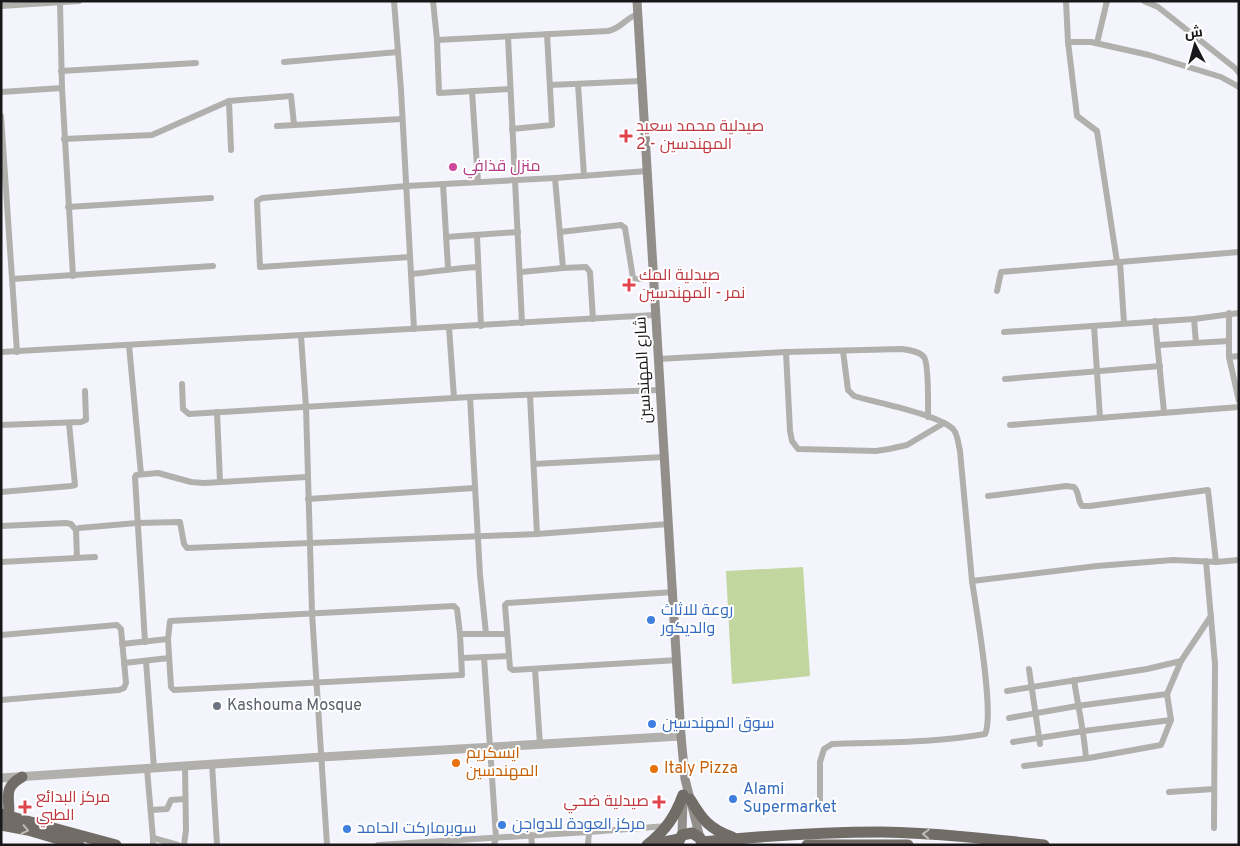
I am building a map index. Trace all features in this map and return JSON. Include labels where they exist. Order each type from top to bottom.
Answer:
[{"type":"highway","points":[[5,820],[4,795],[9,787],[22,777]]},
{"type":"highway","points":[[648,845],[668,826],[686,797],[707,824],[724,835],[736,839]]},
{"type":"highway","points":[[5,820],[49,840],[79,845]]},
{"type":"highway","points":[[5,820],[116,845]]},
{"type":"highway","points":[[648,845],[680,840],[692,833],[702,842],[819,833],[880,832],[943,835],[1044,845]]},
{"type":"highway","points":[[808,845],[908,845]]},
{"type":"main road","name":"شارع المهندسين","points":[[637,1],[668,524],[674,592],[681,736],[686,797],[702,842]]},
{"type":"main road","points":[[680,840],[686,797]]},
{"type":"street","points":[[1,6],[79,1]]},
{"type":"street","points":[[394,1],[407,186],[414,329]]},
{"type":"street","points":[[433,1],[439,94],[510,89]]},
{"type":"street","points":[[1066,1],[1068,42],[1078,116],[1097,131],[1118,262],[1124,323]]},
{"type":"street","points":[[1097,43],[1107,1]]},
{"type":"street","points":[[1144,1],[1158,7],[1239,73]]},
{"type":"street","points":[[60,2],[64,139],[73,276]]},
{"type":"street","points":[[437,40],[616,29],[628,18],[638,14]]},
{"type":"street","points":[[512,129],[552,125],[547,34]]},
{"type":"street","points":[[508,37],[522,323]]},
{"type":"street","points":[[1068,42],[1097,43],[1150,55],[1221,77],[1239,87]]},
{"type":"street","points":[[284,62],[398,52]]},
{"type":"street","points":[[62,71],[196,62]]},
{"type":"street","points":[[550,85],[641,81]]},
{"type":"street","points":[[578,84],[584,176]]},
{"type":"street","points":[[1,92],[62,88]]},
{"type":"street","points":[[472,91],[478,182]]},
{"type":"street","points":[[64,139],[152,135],[229,101],[291,96],[294,124]]},
{"type":"street","points":[[229,101],[231,150]]},
{"type":"street","points":[[1,116],[3,189],[12,279],[16,352]]},
{"type":"street","points":[[277,126],[402,118]]},
{"type":"street","points":[[410,258],[260,267],[257,201],[259,199],[407,186],[648,171]]},
{"type":"street","points":[[554,178],[563,268]]},
{"type":"street","points":[[444,184],[448,268]]},
{"type":"street","points":[[68,207],[212,198]]},
{"type":"street","points":[[560,232],[621,226],[625,228],[633,278],[653,278]]},
{"type":"street","points":[[446,238],[518,232]]},
{"type":"street","points":[[477,236],[482,326]]},
{"type":"street","points":[[997,291],[1001,272],[1239,252]]},
{"type":"street","points":[[12,279],[213,266]]},
{"type":"street","points":[[411,274],[440,271],[448,268],[478,267]]},
{"type":"street","points":[[521,272],[586,267],[590,272],[593,319]]},
{"type":"street","points":[[1229,313],[1229,357],[1239,401]]},
{"type":"street","points":[[1004,332],[1194,319],[1239,313]]},
{"type":"street","points":[[1,352],[655,315]]},
{"type":"street","points":[[1194,319],[1196,343]]},
{"type":"street","points":[[1155,321],[1164,412]]},
{"type":"street","points":[[1094,326],[1100,418]]},
{"type":"street","points":[[450,327],[454,398]]},
{"type":"street","points":[[301,336],[306,407],[312,613],[327,845]]},
{"type":"street","points":[[1158,345],[1229,341]]},
{"type":"street","points":[[129,345],[141,474]]},
{"type":"street","points":[[658,359],[786,352],[902,349],[915,351],[924,357],[927,365],[928,417]]},
{"type":"street","points":[[820,809],[820,762],[824,750],[832,744],[965,738],[985,734],[988,719],[985,672],[972,581],[958,439],[954,430],[928,417],[854,396],[848,390],[843,351]]},
{"type":"street","points":[[786,352],[790,431],[792,441],[798,449],[883,450],[907,445],[944,424]]},
{"type":"street","points":[[1229,357],[1239,356]]},
{"type":"street","points":[[1005,379],[1160,366]]},
{"type":"street","points":[[182,384],[183,409],[189,414],[470,397],[660,390]]},
{"type":"street","points":[[1,425],[81,422],[86,420],[85,390]]},
{"type":"street","points":[[530,395],[537,534]]},
{"type":"street","points":[[470,397],[474,488],[486,634]]},
{"type":"street","points":[[1010,425],[1239,407]]},
{"type":"street","points":[[218,412],[220,482]]},
{"type":"street","points":[[1,492],[75,485],[69,422]]},
{"type":"street","points":[[534,464],[664,457]]},
{"type":"street","points":[[145,642],[143,585],[134,480],[136,475],[158,473],[198,482],[307,477]]},
{"type":"street","points":[[988,496],[1066,486],[1074,487],[1078,491],[1082,506],[1090,506],[1208,490],[1216,562]]},
{"type":"street","points":[[308,499],[474,488]]},
{"type":"street","points":[[76,530],[79,528],[137,523],[181,522],[184,544],[187,548],[537,534],[668,524]]},
{"type":"street","points":[[1,526],[71,524],[76,530],[77,558]]},
{"type":"street","points":[[1,562],[95,557]]},
{"type":"street","points":[[972,581],[1173,560],[1216,562],[1239,560]]},
{"type":"street","points":[[1206,561],[1215,664],[1214,828]]},
{"type":"street","points":[[674,592],[507,603],[507,634],[511,670],[678,660]]},
{"type":"street","points":[[454,606],[457,609],[460,634],[462,675],[174,690],[171,687],[168,639],[168,623],[171,621],[312,613],[454,606]]},
{"type":"street","points":[[1024,766],[1161,745],[1171,720],[1167,694],[1181,661],[1211,616]]},
{"type":"street","points":[[1,634],[117,625],[121,629],[126,683],[122,689],[1,700]]},
{"type":"street","points":[[460,634],[507,634]]},
{"type":"street","points":[[122,644],[168,639]]},
{"type":"street","points":[[462,658],[509,656]]},
{"type":"street","points":[[484,657],[496,837],[494,845]]},
{"type":"street","points":[[124,663],[169,658]]},
{"type":"street","points":[[146,661],[151,810],[154,841],[178,845]]},
{"type":"street","points":[[1007,691],[1147,669],[1181,661]]},
{"type":"street","points":[[1028,668],[1040,742]]},
{"type":"street","points":[[535,669],[540,745]]},
{"type":"street","points":[[1074,680],[1084,731],[1086,758]]},
{"type":"street","points":[[1009,718],[1078,706],[1167,694]]},
{"type":"street","points":[[1013,742],[1040,742],[1084,731],[1171,720]]},
{"type":"street","points":[[1,778],[681,736]]},
{"type":"street","points":[[212,764],[216,845]]},
{"type":"street","points":[[184,845],[186,830],[185,766]]},
{"type":"street","points":[[1168,792],[1214,789]]},
{"type":"street","points":[[151,810],[167,809],[171,800],[185,799]]},
{"type":"street","points":[[378,845],[668,826]]},
{"type":"street","points":[[588,845],[589,832]]},
{"type":"street","points":[[531,835],[532,845]]},
{"type":"green space","points":[[803,567],[810,676],[732,684],[726,571]]},
{"type":"place","name":"صيدلية محمد سعيد 2 - المهندسين","points":[[626,136]]},
{"type":"place","name":"منزل قذافي","points":[[453,167]]},
{"type":"place","name":"صيدلية المك نمر - المهندسين","points":[[629,285]]},
{"type":"place","name":"روعة للاثاث والديكور","points":[[651,620]]},
{"type":"place","name":"Kashouma Mosque","points":[[217,706]]},
{"type":"place","name":"سوق المهندسين","points":[[652,724]]},
{"type":"place","name":"ايسكريم المهندسين","points":[[456,763]]},
{"type":"place","name":"Italy Pizza","points":[[654,769]]},
{"type":"place","name":"Alami Supermarket","points":[[733,799]]},
{"type":"place","name":"صيدلية ضحي","points":[[659,802]]},
{"type":"place","name":"مركز البدائع الطبي","points":[[25,807]]},
{"type":"place","name":"مركز العودة للدواجن","points":[[502,825]]},
{"type":"place","name":"سوبرماركت الحامد","points":[[347,829]]}]
